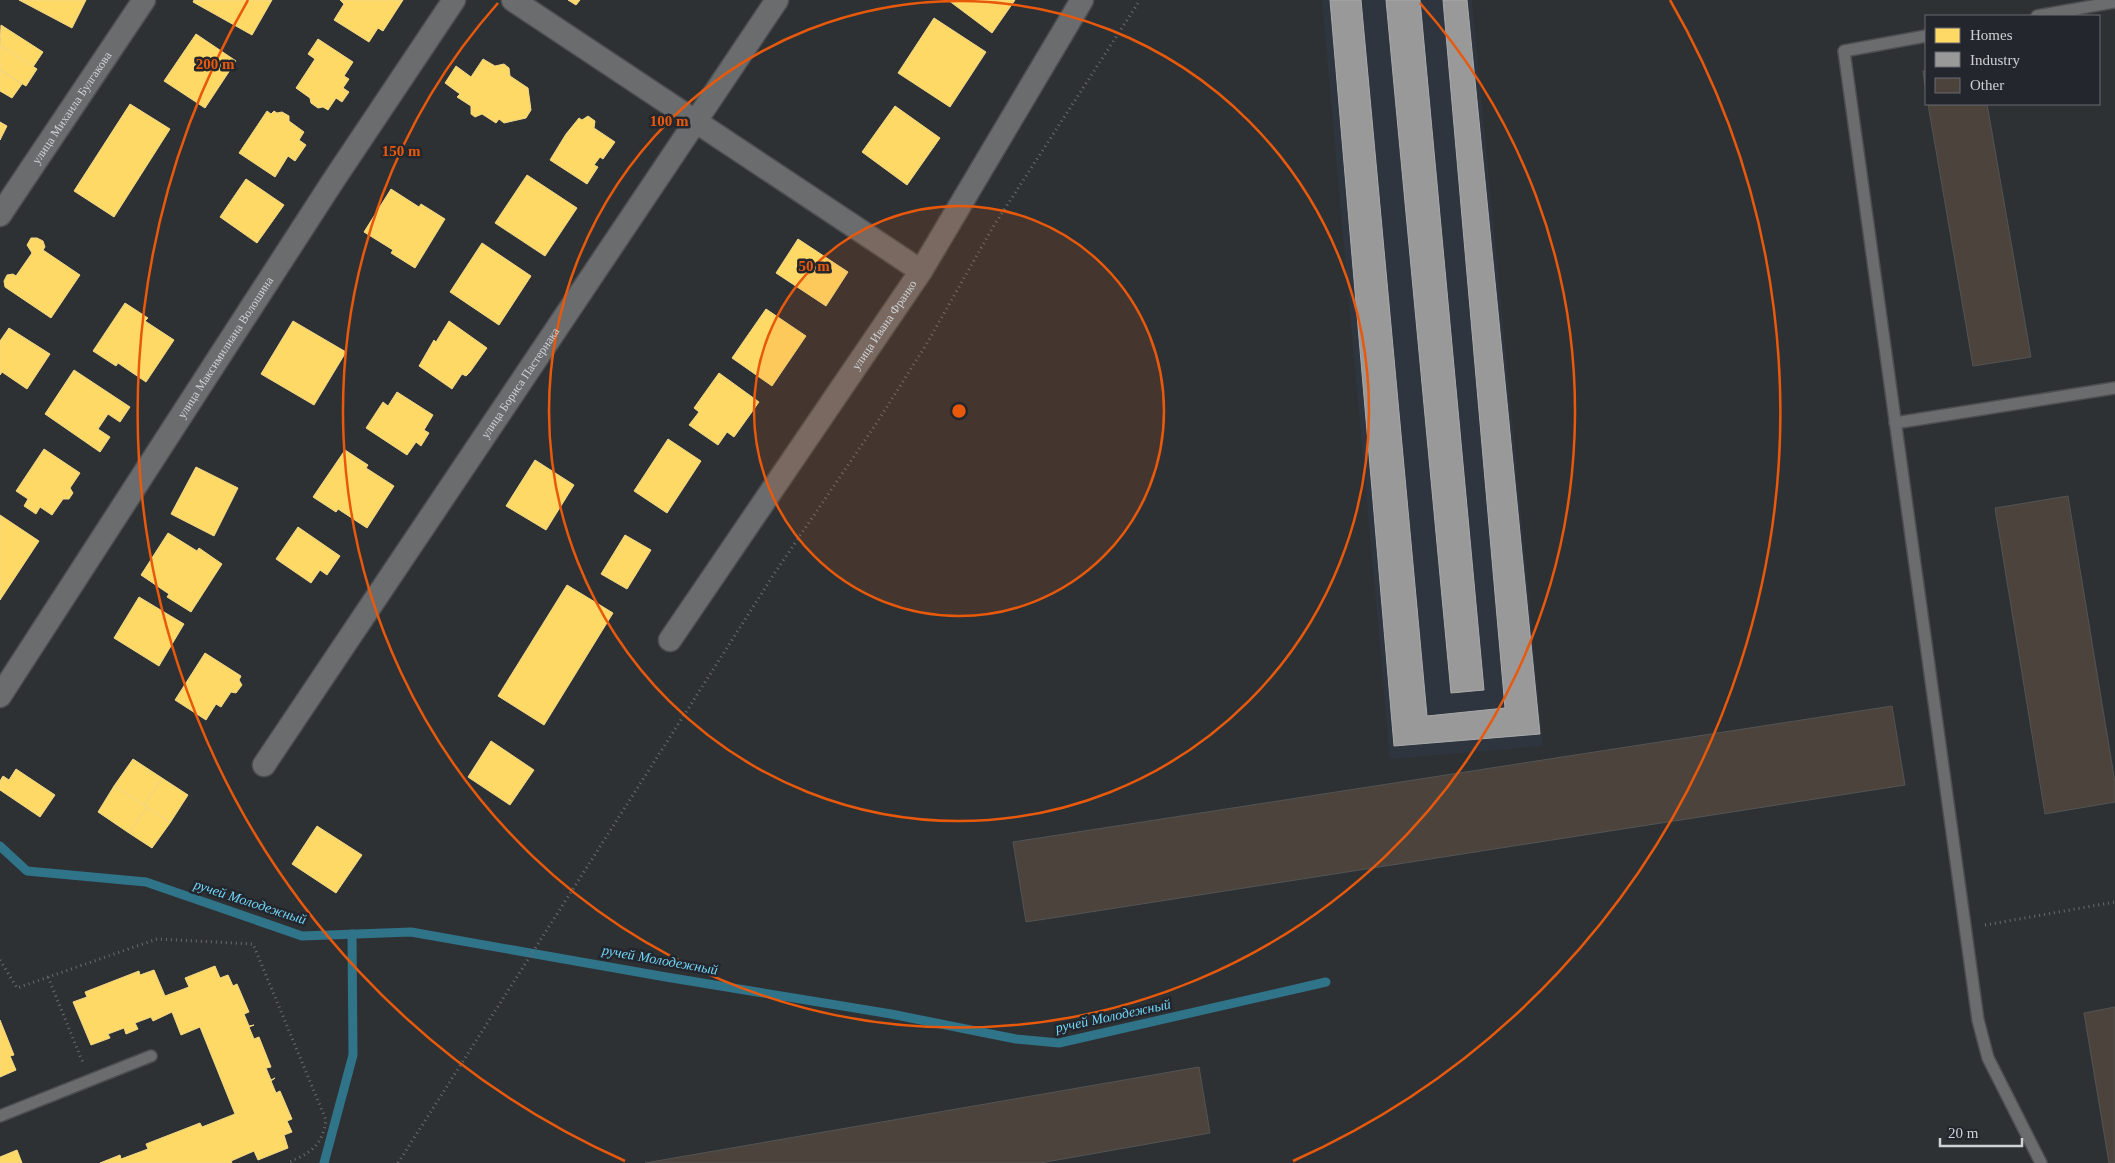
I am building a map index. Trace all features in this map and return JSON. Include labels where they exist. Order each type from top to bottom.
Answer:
[{"type":"street","name":"улица Михаила Булгакова","points":[[0,215],[144,0]]},
{"type":"street","name":"улица Максимилиана Волошина","points":[[0,696],[339,173],[454,0]]},
{"type":"street","points":[[513,0],[921,270]]},
{"type":"street","name":"улица Бориса Пастернака","points":[[264,765],[777,0]]},
{"type":"street","name":"улица Ивана Франко","points":[[670,640],[921,270],[1082,0]]},
{"type":"lane","points":[[2043,15],[2115,2]]},
{"type":"lane","points":[[1925,36],[1844,51],[1978,1020],[1988,1058],[2041,1163]]},
{"type":"lane","points":[[1895,423],[2115,388]]},
{"type":"lane","points":[[0,1116],[151,1056]]},
{"type":"path","points":[[398,1163],[776,571],[878,421],[911,369],[1007,203],[1140,0]]},
{"type":"path","points":[[1965,929],[2115,902]]},
{"type":"path","points":[[0,960],[17,988],[157,938],[253,944],[326,1120],[322,1136],[316,1147],[308,1154],[287,1163]]},
{"type":"path","points":[[48,977],[90,1080]]},
{"type":"shaded area","points":[[1322,0],[1472,0],[1543,746],[1390,759]]},
{"type":"building: Homes","points":[[19,0],[86,0],[72,28]]},
{"type":"building: Homes","points":[[194,0],[272,0],[252,35],[193,2]]},
{"type":"building: Homes","points":[[340,0],[403,0],[383,31],[378,28],[369,42],[334,20],[344,4]]},
{"type":"building: Homes","points":[[568,0],[580,0],[576,5]]},
{"type":"building: Homes","points":[[948,0],[1015,0],[992,33]]},
{"type":"building: Homes","points":[[934,18],[986,52],[950,107],[898,73]]},
{"type":"building: Homes","points":[[1,25],[43,52],[33,67],[0,45]]},
{"type":"building: Homes","points":[[196,34],[236,61],[205,108],[164,81]]},
{"type":"building: Homes","points":[[318,39],[353,62],[344,76],[349,79],[343,88],[349,92],[342,102],[336,98],[328,110],[323,107],[318,108],[311,103],[310,98],[296,88],[315,59],[308,54]]},
{"type":"building: Homes","points":[[0,45],[37,69],[26,86],[0,70]]},
{"type":"building: Homes","points":[[483,59],[495,66],[504,64],[509,68],[510,76],[528,88],[531,110],[526,118],[504,123],[499,119],[496,123],[482,114],[475,117],[471,114],[471,106],[457,97],[460,94],[445,83],[456,66],[471,77]]},
{"type":"building: Homes","points":[[0,70],[22,84],[12,98],[0,91]]},
{"type":"building: Homes","points":[[130,104],[170,129],[114,217],[74,191]]},
{"type":"building: Homes","points":[[895,106],[940,138],[907,185],[862,152]]},
{"type":"building: Homes","points":[[267,111],[271,114],[274,111],[277,113],[282,112],[289,116],[289,121],[304,132],[299,140],[306,145],[295,161],[288,156],[275,177],[239,153]]},
{"type":"building: Homes","points":[[588,116],[595,121],[594,128],[615,142],[603,159],[600,157],[594,165],[598,167],[587,184],[550,160],[566,134],[579,118],[582,120]]},
{"type":"building: Homes","points":[[0,122],[7,126],[0,140]]},
{"type":"building: Homes","points":[[527,175],[577,208],[545,256],[495,223]]},
{"type":"building: Homes","points":[[246,179],[284,205],[257,243],[220,217]]},
{"type":"building: Homes","points":[[391,189],[419,207],[421,204],[445,219],[415,268],[391,253],[393,250],[364,232]]},
{"type":"building: Homes","points":[[31,238],[43,241],[45,247],[43,250],[80,275],[51,318],[5,287],[4,281],[7,275],[13,274],[16,276],[32,253],[27,245]]},
{"type":"building: Homes","points":[[798,239],[848,272],[826,306],[776,273]]},
{"type":"building: Homes","points":[[482,243],[531,276],[499,325],[450,292]]},
{"type":"building: Homes","points":[[125,303],[148,318],[145,321],[174,340],[146,382],[118,363],[116,366],[93,351]]},
{"type":"building: Homes","points":[[766,309],[806,336],[772,386],[732,358]]},
{"type":"building: Homes","points":[[293,321],[346,352],[314,405],[261,374]]},
{"type":"building: Homes","points":[[449,321],[487,348],[470,372],[466,376],[462,374],[452,389],[419,366],[434,340],[436,342]]},
{"type":"building: Homes","points":[[9,328],[50,354],[27,389],[2,372],[0,375],[0,341]]},
{"type":"building: Homes","points":[[74,370],[130,407],[120,422],[108,414],[98,429],[110,437],[100,452],[45,414]]},
{"type":"building: Homes","points":[[719,373],[759,402],[734,437],[727,432],[718,445],[689,425],[699,412],[694,408]]},
{"type":"building: Homes","points":[[397,392],[433,415],[424,430],[429,433],[421,446],[416,442],[407,455],[366,428],[383,402],[388,406]]},
{"type":"building: Homes","points":[[668,439],[701,461],[667,513],[634,491]]},
{"type":"building: Homes","points":[[44,449],[80,473],[70,488],[73,493],[69,499],[63,499],[52,515],[40,507],[36,514],[24,506],[28,499],[16,491]]},
{"type":"building: Homes","points":[[345,450],[368,465],[366,468],[394,486],[367,528],[338,509],[336,512],[313,497]]},
{"type":"building: Homes","points":[[535,460],[574,485],[546,530],[506,506]]},
{"type":"building: Homes","points":[[196,467],[238,488],[214,536],[171,514]]},
{"type":"building: Homes","points":[[0,515],[39,541],[0,600]]},
{"type":"building: Homes","points":[[298,527],[340,556],[327,575],[320,570],[311,583],[276,559]]},
{"type":"building: Homes","points":[[168,533],[197,551],[199,548],[222,564],[191,612],[167,597],[169,594],[141,575]]},
{"type":"building: Homes","points":[[625,535],[651,550],[627,589],[601,574]]},
{"type":"building: Homes","points":[[567,585],[613,613],[544,725],[498,696]]},
{"type":"building: Homes","points":[[139,597],[184,624],[159,666],[114,638]]},
{"type":"building: Homes","points":[[205,653],[241,676],[239,680],[242,685],[236,693],[231,692],[221,707],[216,704],[206,720],[175,700]]},
{"type":"building: Homes","points":[[491,741],[534,770],[510,805],[468,777]]},
{"type":"building: Homes","points":[[133,759],[162,778],[144,806],[114,786]]},
{"type":"building: Homes","points":[[16,769],[55,795],[40,817],[0,790],[0,781],[3,776],[9,780]]},
{"type":"building: Homes","points":[[162,778],[188,795],[170,823],[144,806]]},
{"type":"building: Homes","points":[[114,786],[147,807],[129,833],[98,812]]},
{"type":"building: Homes","points":[[147,807],[170,823],[152,848],[129,833]]},
{"type":"building: Homes","points":[[317,826],[362,855],[336,893],[292,864]]},
{"type":"building: Homes","points":[[215,966],[220,978],[228,975],[233,986],[237,984],[249,1012],[244,1014],[249,1026],[254,1025],[249,1027],[254,1039],[259,1037],[271,1067],[266,1068],[271,1080],[275,1078],[271,1081],[276,1093],[280,1091],[292,1119],[287,1121],[292,1132],[284,1135],[288,1148],[258,1160],[254,1151],[231,1161],[232,1163],[100,1163],[120,1155],[121,1159],[148,1149],[146,1144],[200,1123],[202,1127],[235,1114],[200,1027],[181,1035],[172,1012],[153,1021],[151,1017],[135,1023],[138,1029],[126,1034],[124,1028],[108,1034],[110,1038],[91,1045],[73,1002],[87,997],[85,992],[139,971],[140,975],[154,970],[165,996],[189,987],[185,978]]},
{"type":"building: Homes","points":[[0,1020],[14,1055],[10,1056],[16,1070],[0,1077]]},
{"type":"building: Homes","points":[[17,1150],[22,1163],[0,1163],[0,1157]]},
{"type":"building: Industry","points":[[1330,0],[1361,0],[1427,716],[1505,708],[1443,0],[1467,0],[1540,734],[1394,746]]},
{"type":"building: Industry","points":[[1386,0],[1420,0],[1484,690],[1451,693]]},
{"type":"building: Other","points":[[1928,105],[1987,105],[2031,357],[1973,366]]},
{"type":"building: Other","points":[[2068,496],[2115,783],[2115,802],[2045,814],[1995,508]]},
{"type":"building: Other","points":[[1892,706],[1905,785],[1026,922],[1013,842]]},
{"type":"building: Other","points":[[2115,1007],[2115,1163],[2109,1163],[2084,1013]]},
{"type":"building: Other","points":[[1199,1067],[1210,1133],[1040,1163],[645,1163]]},
{"type":"waterway","name":"ручей Молодежный","points":[[0,846],[27,871],[146,882],[302,936],[411,932],[891,1014],[1016,1039],[1059,1043],[1326,982]]},
{"type":"waterway","points":[[324,1163],[353,1055],[352,934]]}]
